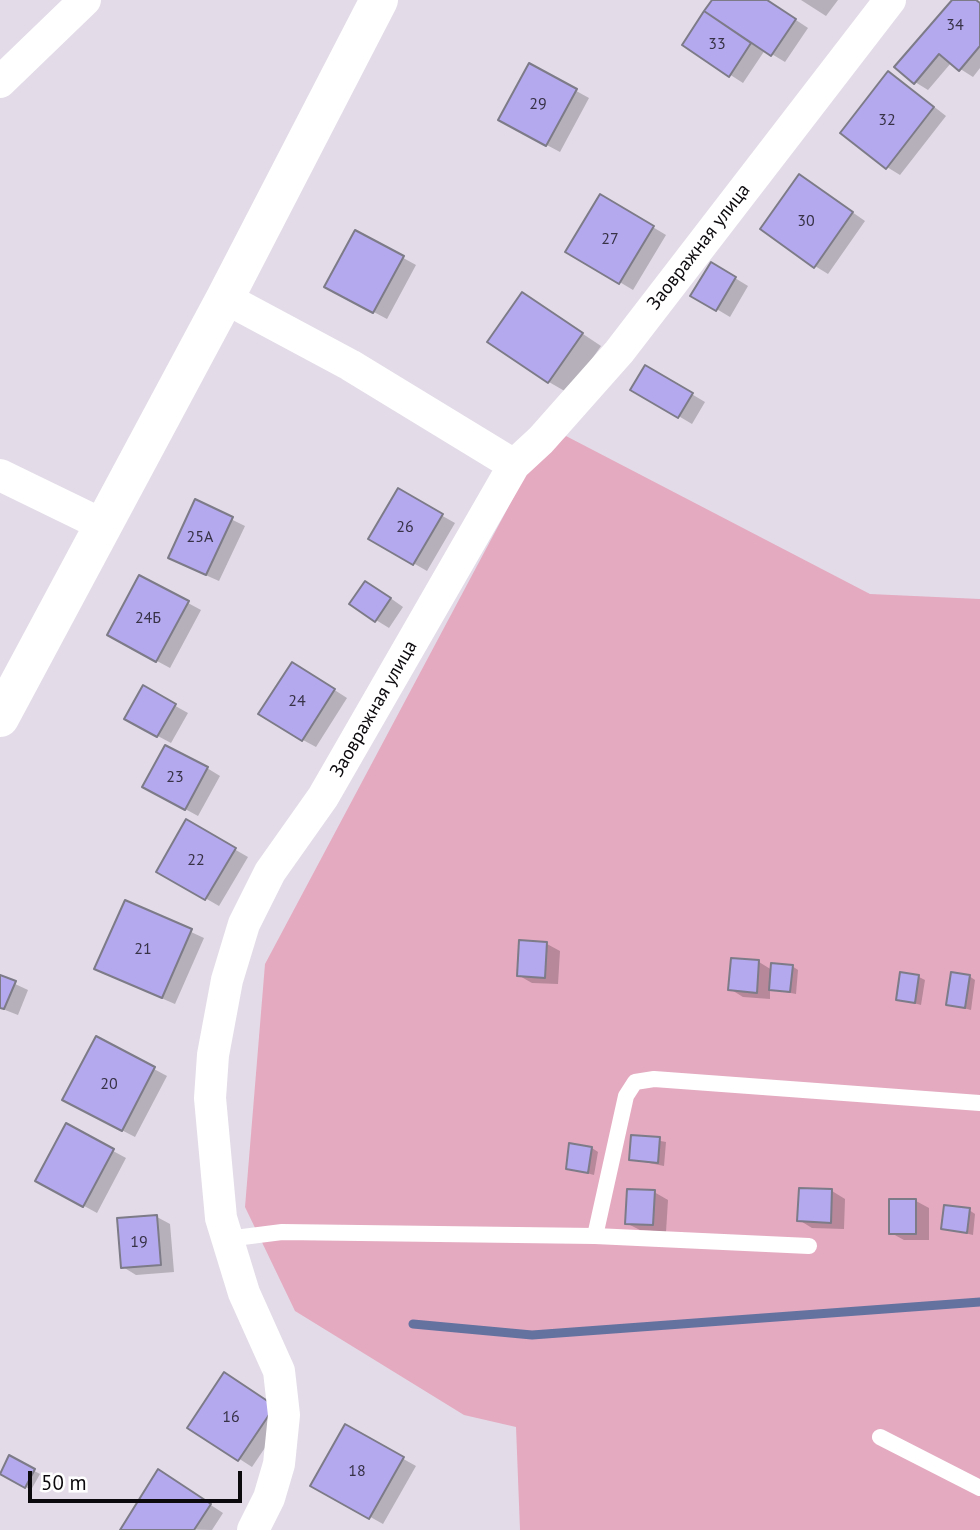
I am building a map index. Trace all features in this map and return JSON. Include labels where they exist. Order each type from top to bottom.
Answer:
[{"type":"street","points":[[0,82],[85,0]]},
{"type":"street","points":[[0,718],[225,298],[379,0]]},
{"type":"street","name":"Заовражная улица","points":[[253,1530],[269,1499],[279,1464],[284,1415],[279,1371],[244,1293],[221,1218],[211,1087],[213,1055],[226,980],[244,924],[270,872],[323,797],[514,465],[541,440],[619,352],[890,0]]},
{"type":"street","points":[[225,298],[350,365],[514,465]]},
{"type":"street","points":[[0,475],[103,525]]},
{"type":"lane","points":[[595,1236],[626,1096],[635,1082],[654,1079],[980,1103]]},
{"type":"lane","points":[[227,1239],[282,1232],[595,1236],[808,1246]]},
{"type":"lane","points":[[880,1437],[980,1488]]},
{"type":"shaded area","points":[[566,436],[870,594],[980,599],[980,1530],[520,1530],[516,1427],[464,1415],[295,1311],[245,1207],[265,964],[527,472]]},
{"type":"building","points":[[712,0],[767,0],[796,19],[771,56],[704,11]]},
{"type":"building","points":[[952,0],[976,0],[980,3],[980,46],[959,71],[939,54],[914,84],[894,67]]},
{"type":"building","points":[[704,11],[751,43],[729,77],[682,45]]},
{"type":"building","points":[[529,63],[577,89],[546,146],[498,120]]},
{"type":"building","points":[[888,71],[934,107],[886,169],[840,133]]},
{"type":"building","points":[[799,174],[853,212],[814,268],[760,229]]},
{"type":"building","points":[[600,194],[654,226],[619,284],[565,252]]},
{"type":"building","points":[[355,230],[404,256],[373,313],[324,287]]},
{"type":"building","points":[[711,262],[736,277],[716,311],[690,296]]},
{"type":"building","points":[[522,292],[583,333],[548,383],[487,342]]},
{"type":"building","points":[[645,365],[693,393],[678,418],[630,390]]},
{"type":"building","points":[[398,488],[443,514],[413,565],[368,539]]},
{"type":"building","points":[[195,499],[233,517],[206,575],[168,558]]},
{"type":"building","points":[[139,575],[189,601],[156,662],[107,635]]},
{"type":"building","points":[[365,581],[391,598],[375,622],[349,604]]},
{"type":"building","points":[[292,662],[335,689],[302,741],[258,714]]},
{"type":"building","points":[[143,685],[176,704],[157,737],[124,719]]},
{"type":"building","points":[[165,745],[208,767],[185,810],[142,787]]},
{"type":"building","points":[[186,819],[236,848],[205,900],[156,872]]},
{"type":"building","points":[[125,900],[192,929],[162,998],[94,969]]},
{"type":"building","points":[[519,940],[547,942],[545,978],[517,976]]},
{"type":"building","points":[[731,958],[759,960],[757,993],[728,990]]},
{"type":"building","points":[[771,963],[793,965],[790,992],[769,990]]},
{"type":"building","points":[[900,972],[919,975],[915,1003],[896,1000]]},
{"type":"building","points":[[951,972],[970,975],[965,1008],[946,1005]]},
{"type":"building","points":[[0,975],[16,981],[4,1009],[0,1008]]},
{"type":"building","points":[[96,1036],[155,1067],[122,1131],[62,1100]]},
{"type":"building","points":[[66,1123],[114,1149],[83,1207],[35,1181]]},
{"type":"building","points":[[631,1135],[660,1137],[658,1163],[629,1160]]},
{"type":"building","points":[[569,1143],[592,1147],[588,1173],[566,1169]]},
{"type":"building","points":[[799,1188],[832,1189],[831,1223],[797,1221]]},
{"type":"building","points":[[627,1189],[655,1190],[653,1225],[625,1224]]},
{"type":"building","points":[[889,1199],[916,1199],[916,1234],[889,1234]]},
{"type":"building","points":[[944,1205],[970,1208],[967,1233],[941,1229]]},
{"type":"building","points":[[157,1215],[161,1265],[121,1268],[117,1218]]},
{"type":"building","points":[[224,1372],[275,1406],[238,1461],[187,1428]]},
{"type":"building","points":[[345,1424],[404,1457],[369,1519],[310,1486]]},
{"type":"building","points":[[9,1455],[35,1469],[25,1488],[0,1474]]},
{"type":"building","points":[[158,1469],[211,1504],[194,1530],[120,1530]]},
{"type":"waterway","points":[[413,1324],[532,1335],[980,1302]]}]
